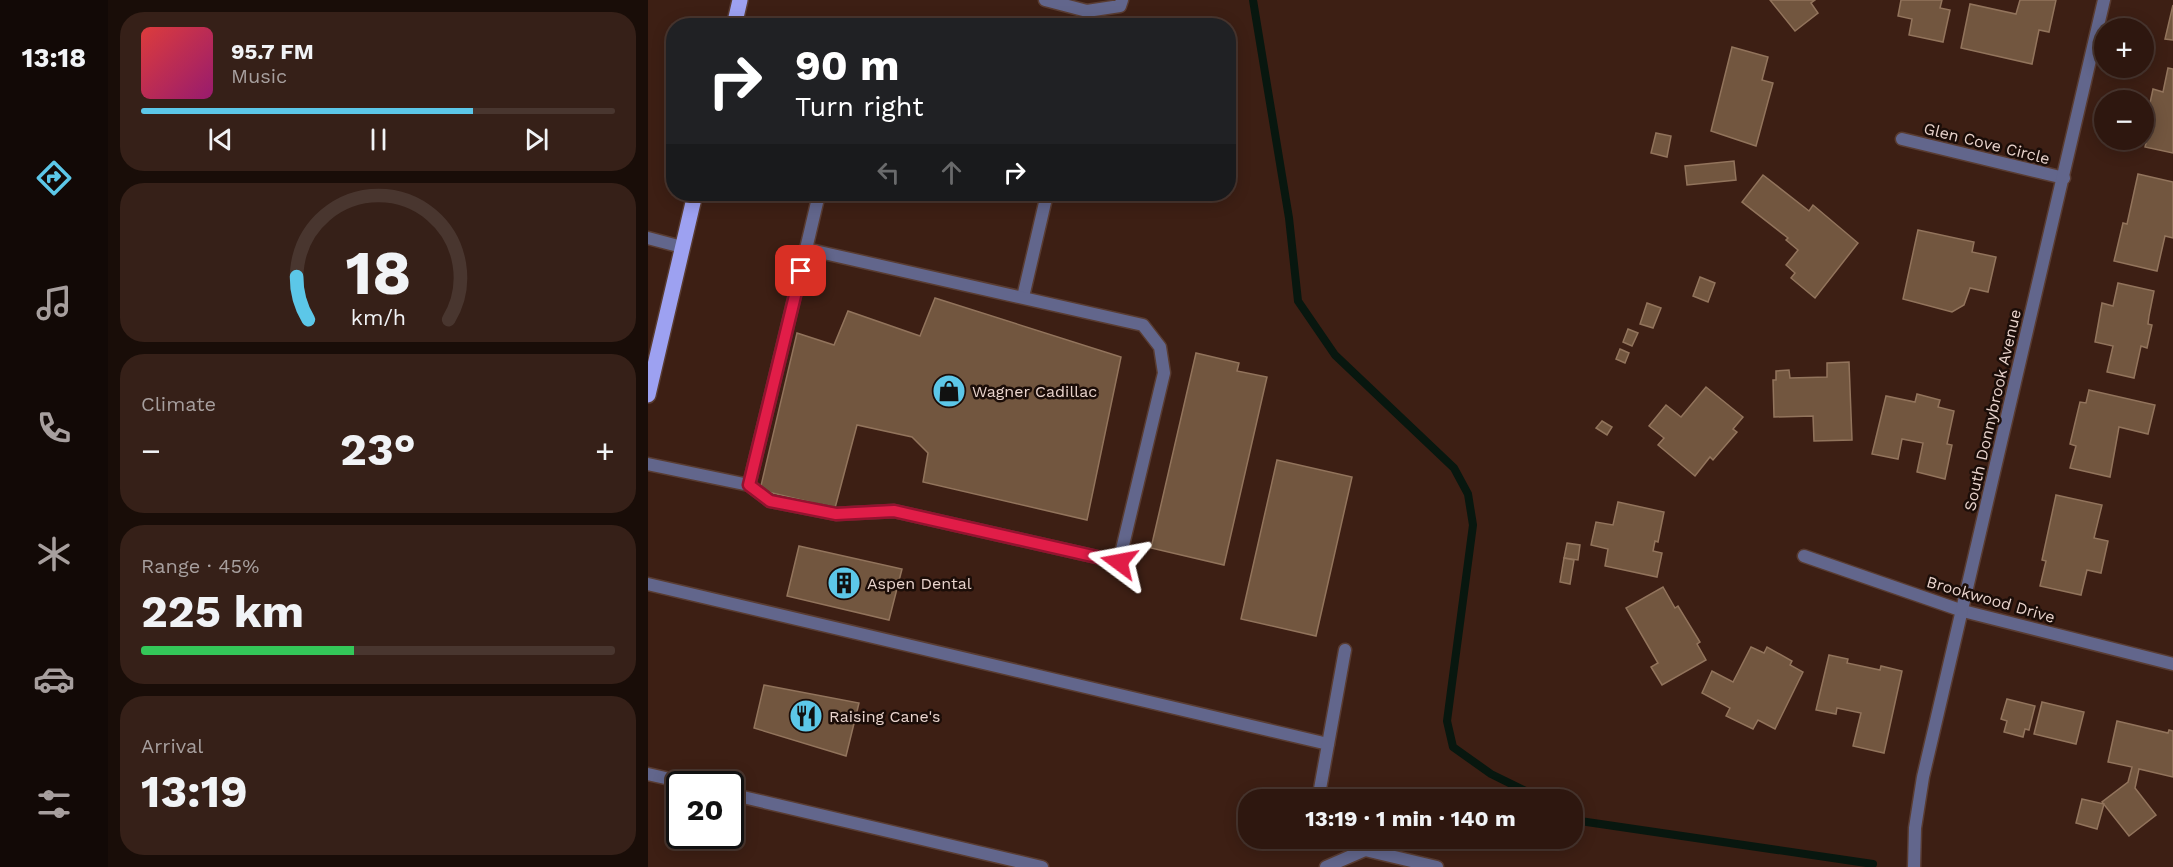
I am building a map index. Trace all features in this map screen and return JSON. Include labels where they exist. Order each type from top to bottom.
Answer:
[{"type":"main road","points":[[736,18],[740,0]]},
{"type":"main road","points":[[648,395],[693,201]]},
{"type":"street","points":[[1045,0],[1087,11],[1120,6],[1122,0]]},
{"type":"street","name":"South Donnybrook Avenue","points":[[1914,867],[1915,828],[1923,777],[2104,0]]},
{"type":"street","name":"Glen Cove Circle","points":[[1902,139],[2064,178]]},
{"type":"street","points":[[749,485],[817,201]]},
{"type":"street","points":[[1023,297],[1045,201]]},
{"type":"street","points":[[648,238],[682,247]]},
{"type":"street","points":[[648,464],[749,485],[770,501],[836,514],[894,511],[1119,562],[1164,373],[1160,347],[1143,325],[806,249]]},
{"type":"street","name":"Brookwood Drive","points":[[1804,556],[1963,611],[2173,664]]},
{"type":"street","points":[[648,584],[1328,744]]},
{"type":"street","points":[[1320,789],[1345,650]]},
{"type":"street","points":[[648,774],[666,778]]},
{"type":"street","points":[[744,797],[1042,867]]},
{"type":"street","points":[[1326,867],[1365,850],[1437,867]]},
{"type":"building","points":[[1770,0],[1815,0],[1811,3],[1818,13],[1795,31]]},
{"type":"building","points":[[1901,0],[1942,0],[1940,8],[1950,10],[1943,42],[1909,35],[1912,19],[1898,16]]},
{"type":"building","points":[[2020,0],[2056,0],[2049,32],[2039,30],[2032,64],[1961,48],[1970,4],[2016,14]]},
{"type":"building","points":[[2173,5],[2173,40],[2165,39]]},
{"type":"building","points":[[1732,47],[1768,57],[1762,80],[1773,83],[1756,146],[1711,131]]},
{"type":"building","points":[[2168,68],[2173,69],[2173,153],[2154,149],[2153,89],[2163,92]]},
{"type":"building","points":[[1656,133],[1671,136],[1667,157],[1651,153]]},
{"type":"building","points":[[1734,161],[1736,180],[1687,185],[1685,166]]},
{"type":"building","points":[[2138,174],[2173,182],[2173,238],[2165,236],[2157,271],[2114,261],[2123,223],[2127,224]]},
{"type":"building","points":[[1763,175],[1809,211],[1813,205],[1858,243],[1815,298],[1791,278],[1795,273],[1786,265],[1798,250],[1786,240],[1788,238],[1742,202]]},
{"type":"building","points":[[1918,230],[1974,242],[1972,252],[1996,257],[1988,292],[1970,288],[1964,305],[1952,312],[1903,299]]},
{"type":"building","points":[[1700,277],[1715,283],[1708,302],[1693,296]]},
{"type":"building","points":[[2118,283],[2154,291],[2148,324],[2152,325],[2147,348],[2141,346],[2134,378],[2107,372],[2113,346],[2095,342],[2102,303],[2113,306]]},
{"type":"building","name":"Wagner Cadillac","points":[[935,298],[1121,357],[1087,520],[923,482],[928,453],[912,437],[857,425],[835,508],[760,490],[797,333],[834,345],[848,311],[920,336]]},
{"type":"building","points":[[1647,303],[1661,308],[1653,328],[1640,324]]},
{"type":"building","points":[[1628,329],[1638,333],[1632,346],[1623,342]]},
{"type":"building","points":[[1620,349],[1629,353],[1625,363],[1616,359]]},
{"type":"building","points":[[1196,353],[1239,363],[1237,371],[1267,377],[1224,565],[1151,548]]},
{"type":"building","points":[[1849,362],[1852,440],[1814,441],[1813,416],[1774,417],[1773,380],[1776,380],[1776,371],[1789,370],[1790,378],[1827,377],[1827,363]]},
{"type":"building","points":[[1706,387],[1743,417],[1733,429],[1737,432],[1713,460],[1710,457],[1695,476],[1658,445],[1664,438],[1649,426],[1666,405],[1681,417]]},
{"type":"building","points":[[2089,390],[2155,405],[2148,434],[2119,427],[2110,477],[2070,468],[2076,446],[2070,444],[2080,402],[2086,403]]},
{"type":"building","points":[[1917,394],[1940,400],[1938,407],[1954,411],[1947,444],[1952,445],[1945,479],[1917,472],[1923,443],[1902,439],[1898,459],[1872,454],[1886,396],[1915,402]]},
{"type":"building","points":[[1602,421],[1612,427],[1607,435],[1596,428]]},
{"type":"building","points":[[1277,460],[1352,477],[1316,636],[1241,619]]},
{"type":"building","points":[[2056,495],[2102,505],[2094,538],[2108,541],[2101,573],[2087,570],[2081,595],[2040,586],[2046,561],[2042,560]]},
{"type":"building","points":[[1618,502],[1664,512],[1658,542],[1655,541],[1653,551],[1662,553],[1657,577],[1605,566],[1608,549],[1591,545],[1596,522],[1613,525]]},
{"type":"building","points":[[1567,543],[1580,545],[1578,560],[1564,558]]},
{"type":"building","name":"Aspen Dental","points":[[799,546],[902,569],[889,620],[787,596]]},
{"type":"building","points":[[1564,558],[1574,560],[1570,584],[1560,582]]},
{"type":"building","points":[[1663,587],[1675,608],[1678,606],[1700,642],[1697,644],[1706,660],[1662,685],[1651,667],[1658,663],[1626,608]]},
{"type":"building","points":[[1751,647],[1764,653],[1767,647],[1792,661],[1790,665],[1803,672],[1775,729],[1758,720],[1753,729],[1726,716],[1730,708],[1702,693],[1712,671],[1733,682]]},
{"type":"building","points":[[1829,655],[1848,659],[1847,663],[1880,670],[1881,666],[1902,671],[1884,753],[1853,746],[1861,713],[1837,708],[1836,714],[1816,710]]},
{"type":"building","name":"Raising Cane's","points":[[764,685],[859,703],[846,756],[754,728]]},
{"type":"building","points":[[2007,699],[2035,706],[2029,730],[2025,729],[2023,737],[2004,732],[2007,721],[2001,719]]},
{"type":"building","points":[[2042,702],[2084,712],[2076,744],[2034,734]]},
{"type":"building","points":[[2117,721],[2168,733],[2169,730],[2173,731],[2173,777],[2139,769],[2135,788],[2156,815],[2129,836],[2102,802],[2128,782],[2132,767],[2108,762]]},
{"type":"building","points":[[2082,799],[2104,804],[2097,829],[2076,823]]},
{"type":"waterway","points":[[1253,0],[1289,218],[1298,301],[1335,355],[1454,468],[1468,494],[1473,525],[1447,721],[1453,747],[1491,774],[1522,789]]},
{"type":"waterway","points":[[1583,821],[1873,864]]},
{"type":"place","name":"Wagner Cadillac","points":[[949,391]]},
{"type":"place","name":"Aspen Dental","points":[[844,583]]},
{"type":"place","name":"Raising Cane's","points":[[806,716]]},
{"type":"route","points":[[801,271],[749,485],[770,501],[836,514],[894,511],[1119,562]]}]
